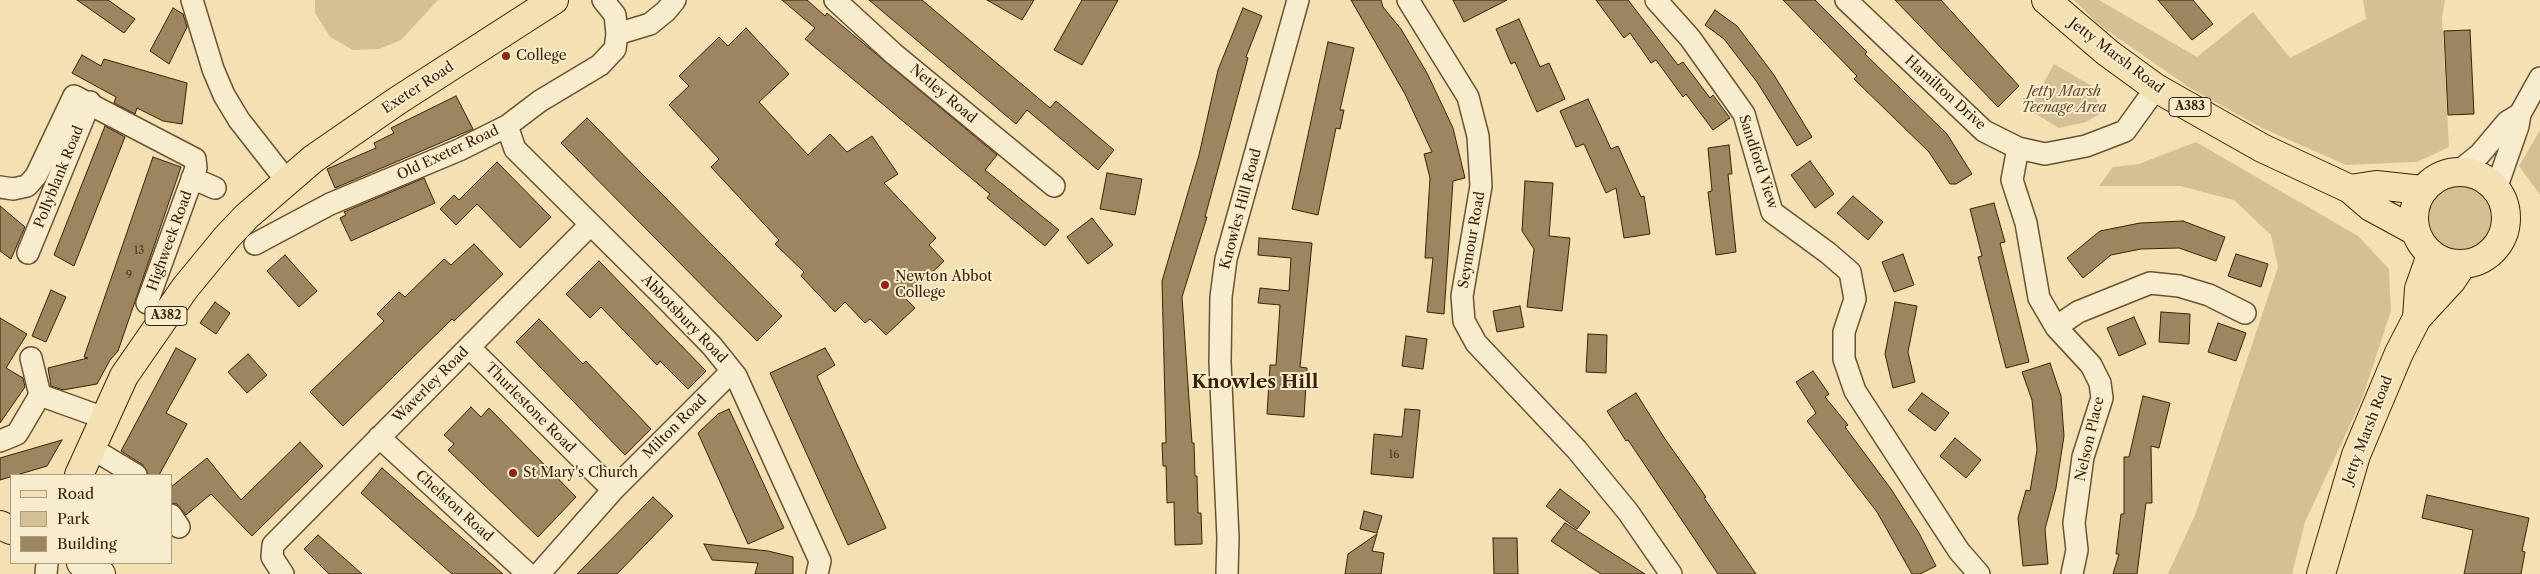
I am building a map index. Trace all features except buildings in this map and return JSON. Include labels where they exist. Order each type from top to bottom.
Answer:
[{"type":"main road","name":"Exeter Road","points":[[286,180],[397,101],[554,0]]},
{"type":"main road","name":"Jetty Marsh Road","points":[[2046,0],[2108,52],[2156,88],[2262,148],[2350,189],[2371,208],[2414,231]]},
{"type":"main road","points":[[2458,171],[2479,176],[2496,189],[2503,202],[2506,216],[2505,230],[2499,244],[2483,258],[2462,265],[2451,264],[2431,255],[2421,244],[2414,231],[2414,210],[2422,190],[2438,176],[2458,171]]},
{"type":"main road","name":"A382","points":[[79,474],[124,376],[186,288],[227,237],[286,180]]},
{"type":"main road","points":[[2350,189],[2376,186],[2422,190]]},
{"type":"main road","name":"Jetty Marsh Road","points":[[2417,318],[2419,289],[2431,255]]},
{"type":"main road","name":"Jetty Marsh Road","points":[[2321,574],[2356,455],[2399,353],[2417,318],[2452,280],[2462,265]]},
{"type":"main road","points":[[84,564],[101,574]]},
{"type":"street","points":[[192,0],[213,69],[224,95],[239,120],[286,180]]},
{"type":"street","points":[[603,0],[615,15],[618,34],[650,24],[666,11],[675,0]]},
{"type":"street","name":"Netley Road","points":[[835,0],[894,54],[1054,186]]},
{"type":"street","name":"Knowles Hill Road","points":[[1227,574],[1228,538],[1220,362],[1222,288],[1226,259],[1298,0]]},
{"type":"street","name":"Seymour Road","points":[[1408,0],[1468,97],[1478,136],[1482,186],[1462,296],[1464,321],[1476,343],[1578,450],[1621,504],[1670,574]]},
{"type":"street","name":"Sandford View","points":[[1656,0],[1690,38],[1744,114],[1772,212],[1828,253],[1850,272],[1855,299],[1844,332],[1844,358],[1855,391],[1959,552],[1979,574]]},
{"type":"street","name":"Hamilton Drive","points":[[1846,0],[1984,131],[2018,148],[2046,154],[2086,146],[2125,131],[2156,88]]},
{"type":"street","name":"Old Exeter Road","points":[[255,244],[323,207],[458,150],[507,126],[540,101],[600,65],[615,50],[618,34]]},
{"type":"street","points":[[2496,189],[2518,126],[2520,114],[2540,78]]},
{"type":"street","points":[[0,187],[13,189],[27,186],[36,176],[74,96],[90,102]]},
{"type":"street","name":"Highweek Road","points":[[90,102],[195,159],[192,178],[147,303]]},
{"type":"street","name":"Pollyblank Road","points":[[28,252],[90,102]]},
{"type":"street","points":[[2458,171],[2480,154],[2507,122],[2520,114]]},
{"type":"street","name":"Abbotsbury Road","points":[[507,126],[515,149],[676,309],[732,371],[777,464],[820,561],[817,574]]},
{"type":"street","name":"Nelson Place","points":[[2018,148],[2012,180],[2026,223],[2038,298],[2056,327],[2090,365],[2100,383],[2102,398],[2083,457],[2074,523],[2077,550],[2072,574]]},
{"type":"street","name":"Highweek Road","points":[[192,178],[215,188]]},
{"type":"street","name":"Waverley Road","points":[[283,574],[272,557],[273,545],[590,225]]},
{"type":"street","points":[[2056,327],[2078,312],[2150,283],[2178,286],[2209,295],[2245,313]]},
{"type":"street","name":"Thurlestone Road","points":[[469,347],[613,490]]},
{"type":"street","points":[[0,441],[18,434],[40,395],[31,358]]},
{"type":"street","name":"Milton Road","points":[[539,574],[613,490],[732,371]]},
{"type":"street","points":[[40,395],[104,418]]},
{"type":"street","name":"Chelston Road","points":[[379,437],[528,574]]},
{"type":"street","points":[[91,448],[134,474]]},
{"type":"green space","points":[[315,0],[438,0],[401,40],[379,49],[353,50],[330,37],[315,13]]},
{"type":"green space","points":[[2074,0],[2099,0],[2197,57],[2253,12],[2290,58],[2366,19],[2363,0],[2445,0],[2442,17],[2449,147],[2417,162],[2346,165],[2262,128],[2190,88],[2098,24]]},
{"type":"green space","name":"Jetty Marsh Teenage Area","points":[[2054,64],[2092,86],[2101,113],[2086,122],[2059,128],[2029,110]]},
{"type":"green space","points":[[2540,130],[2540,195],[2519,166]]},
{"type":"green space","points":[[2196,142],[2358,236],[2389,269],[2391,311],[2362,399],[2305,522],[2292,574],[2168,574],[2195,515],[2278,267],[2271,235],[2234,200],[2180,186],[2099,186],[2113,167],[2139,164]]},
{"type":"green space","points":[[2458,183],[2472,186],[2484,193],[2491,205],[2494,219],[2491,233],[2484,245],[2472,252],[2458,255],[2444,252],[2432,245],[2425,233],[2422,219],[2425,205],[2432,193],[2444,186]]},
{"type":"place","name":"College","points":[[506,56]]},
{"type":"place","name":"Newton Abbot College","points":[[885,285]]},
{"type":"place","name":"St Mary's Church","points":[[513,473]]},
{"type":"district","name":"Knowles Hill","points":[[1255,383]]}]
